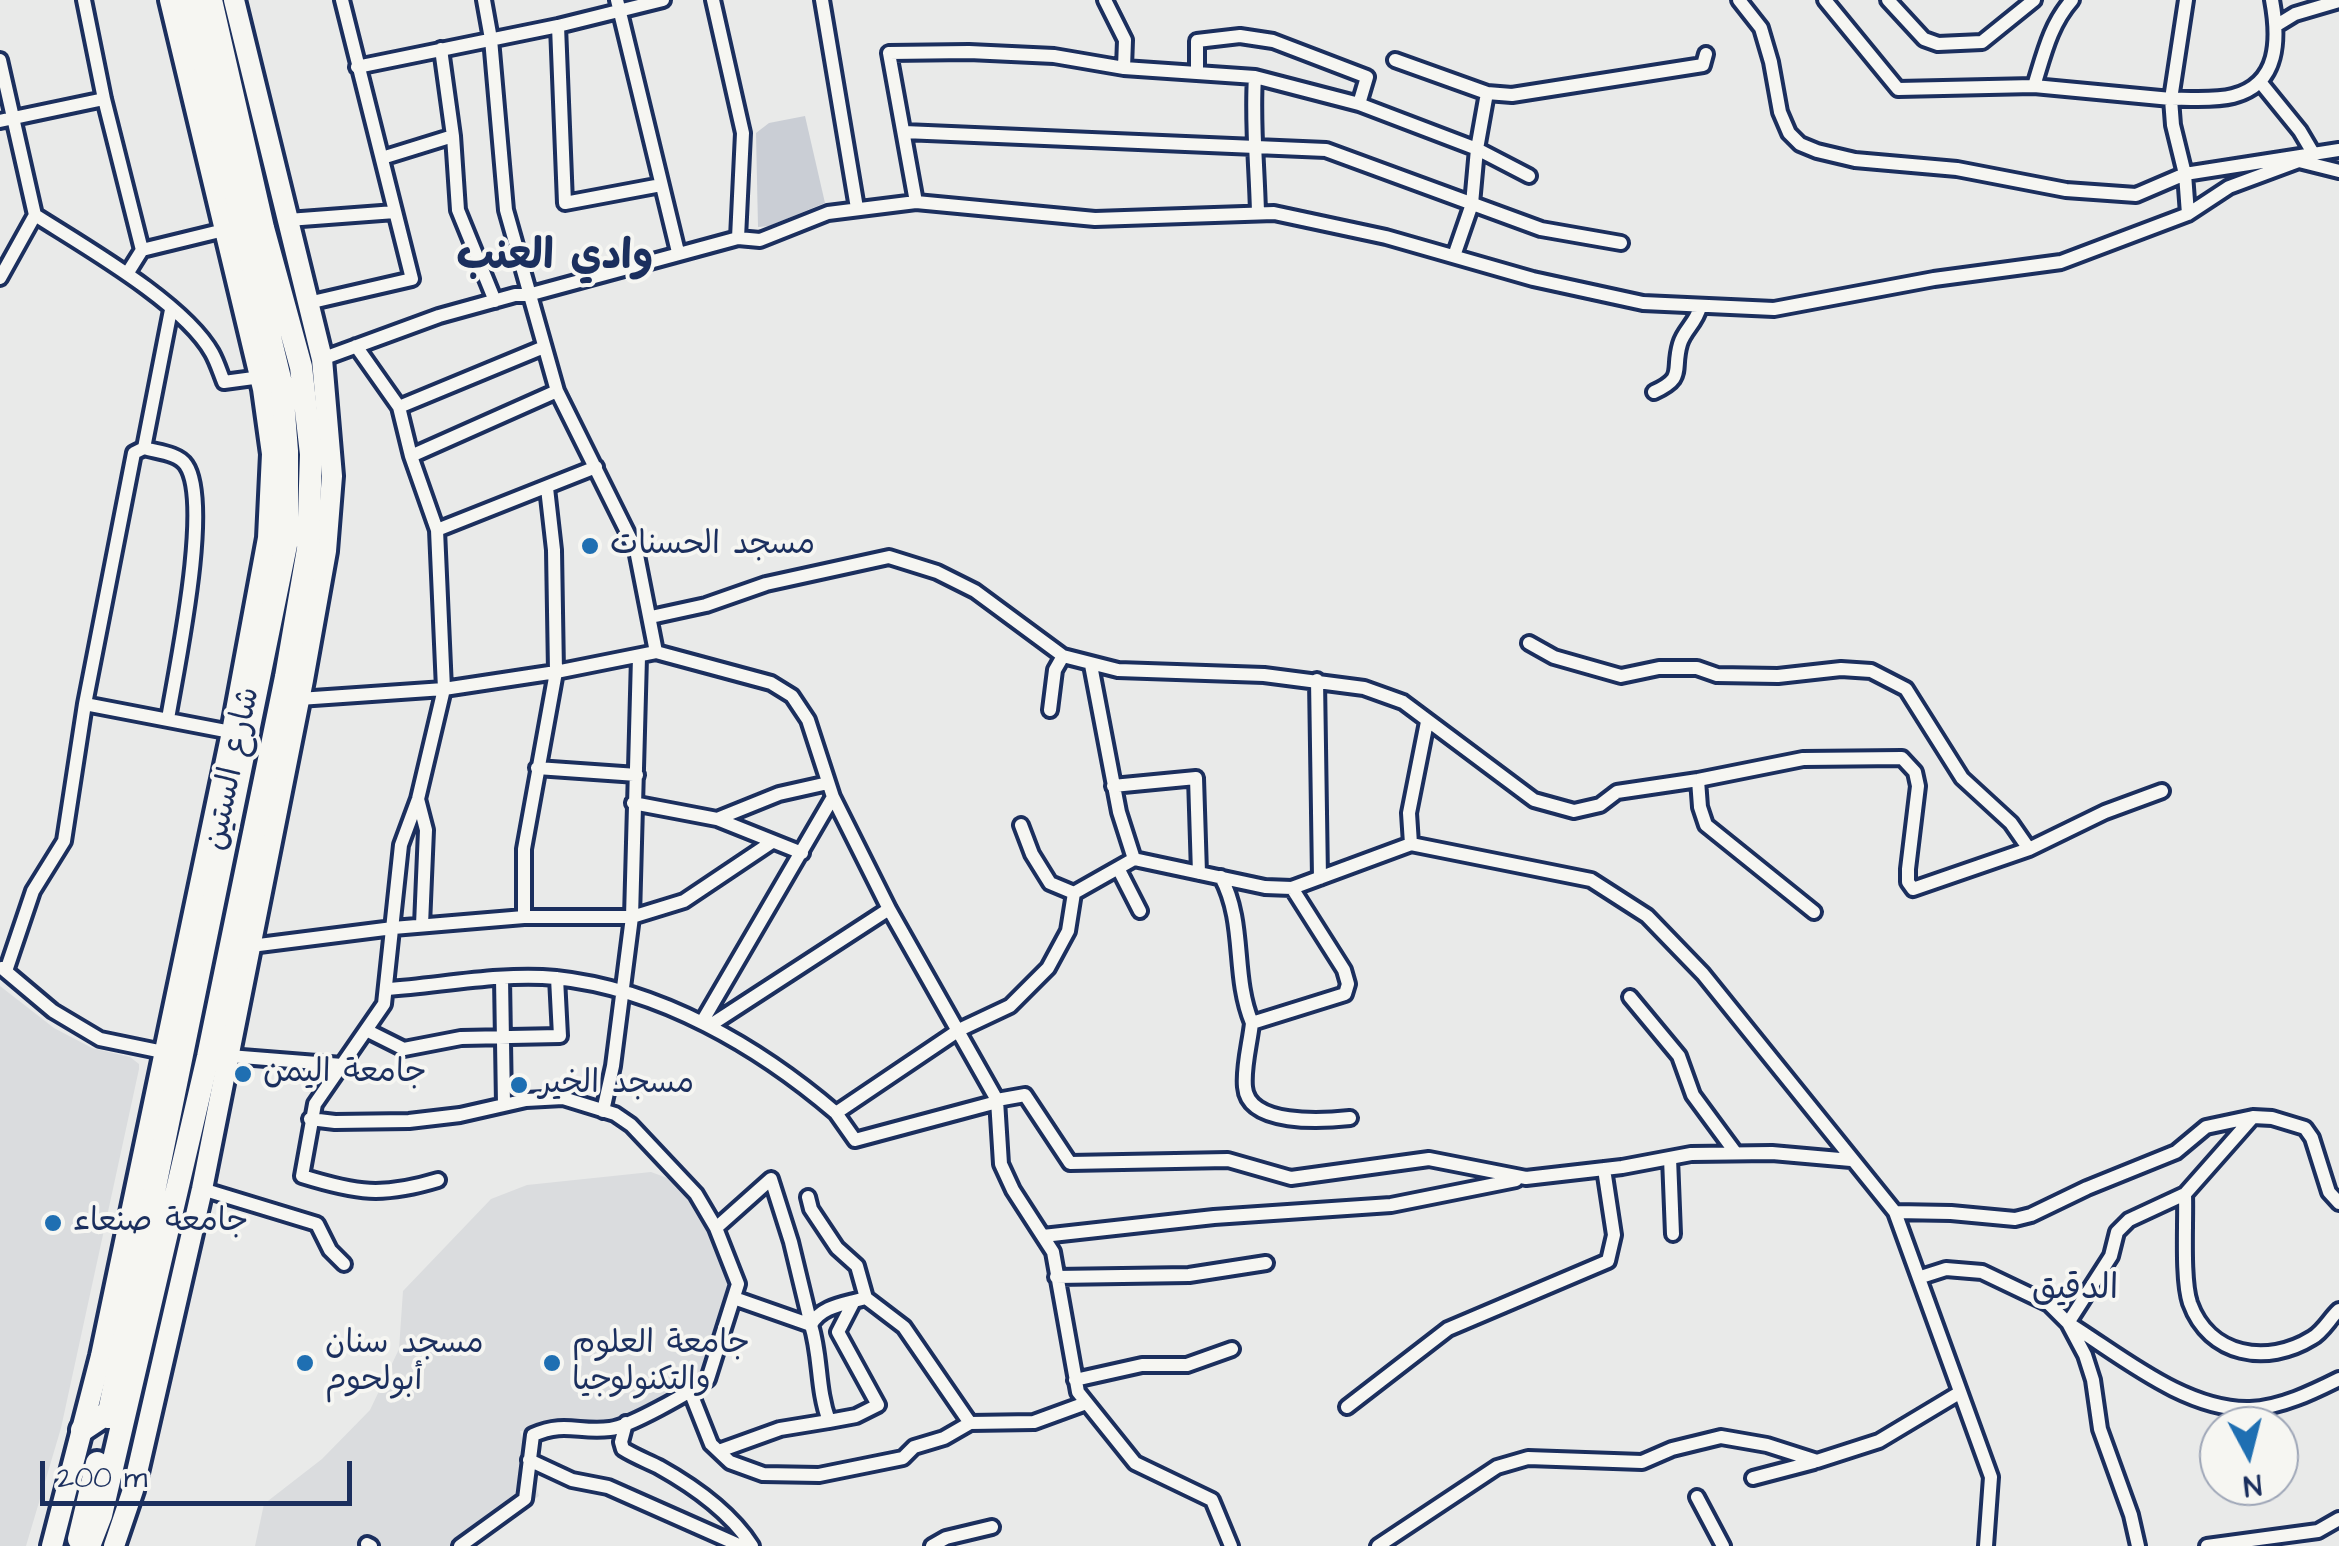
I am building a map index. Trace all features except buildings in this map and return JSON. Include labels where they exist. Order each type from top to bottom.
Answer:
[{"type":"highway","name":"شارع الستين","points":[[76,1546],[109,1412],[172,1039],[287,540],[287,452],[269,384],[189,0]]},
{"type":"highway","name":"شارع الستين","points":[[89,1546],[101,1515],[218,1056],[279,752],[308,549],[312,363],[262,228],[212,0]]},
{"type":"highway","points":[[82,1430],[109,1412]]},
{"type":"main road","name":"شارع الستين","points":[[170,0],[224,230],[269,384]]},
{"type":"main road","name":"شارع الستين","points":[[114,1546],[133,1490],[202,1189],[218,1056],[251,946],[279,752],[299,699],[326,551],[332,476],[312,363],[308,303],[234,0]]},
{"type":"main road","name":"شارع الستين","points":[[52,1546],[102,1356],[172,1039]]},
{"type":"street","points":[[84,0],[142,250]]},
{"type":"street","points":[[308,303],[412,279],[342,0]]},
{"type":"street","points":[[484,0],[506,210],[528,295],[557,391],[636,550],[656,652]]},
{"type":"street","points":[[357,66],[558,26],[618,6],[662,0]]},
{"type":"street","points":[[713,0],[744,132],[738,238]]},
{"type":"street","points":[[822,0],[858,208]]},
{"type":"street","points":[[1105,0],[1125,40],[1124,68]]},
{"type":"street","points":[[1739,0],[1761,28],[1780,112],[1789,133],[1800,144],[1856,160],[1958,170],[2066,190],[2136,195],[2185,174],[2339,150]]},
{"type":"street","points":[[1825,0],[1898,89],[2034,86],[2171,99],[2234,96],[2261,83],[2270,67],[2278,36],[2272,0]]},
{"type":"street","points":[[1888,0],[1924,40],[1938,44],[1982,42],[2034,0]]},
{"type":"street","points":[[2034,86],[2058,16],[2072,0]]},
{"type":"street","points":[[2186,0],[2171,99],[2188,214]]},
{"type":"street","points":[[2277,26],[2295,14],[2339,0]]},
{"type":"street","points":[[618,6],[678,252]]},
{"type":"street","points":[[558,26],[565,203],[661,185]]},
{"type":"street","points":[[1197,72],[1197,41],[1240,36],[1273,41],[1367,77],[1359,104]]},
{"type":"street","points":[[440,50],[453,136],[458,210],[494,301]]},
{"type":"street","points":[[916,202],[889,52],[1054,56],[1124,68],[1256,77],[1359,104],[1476,150],[1529,176]]},
{"type":"street","points":[[1395,60],[1487,93],[1512,96],[1703,66],[1706,54]]},
{"type":"street","points":[[0,60],[7,120],[35,214],[127,274],[188,322],[211,351],[224,382],[269,384]]},
{"type":"street","points":[[1256,77],[1252,124],[1257,147],[1258,213]]},
{"type":"street","points":[[2261,83],[2300,131],[2313,154]]},
{"type":"street","points":[[1454,256],[1472,204],[1476,150],[1487,93]]},
{"type":"street","points":[[7,120],[104,98]]},
{"type":"street","points":[[904,132],[1326,150],[1541,230],[1621,242]]},
{"type":"street","points":[[382,158],[453,136]]},
{"type":"street","points":[[312,363],[439,316],[494,301],[738,238],[760,240],[828,214],[916,202],[1095,219],[1258,213],[1386,237],[1533,279],[1624,299],[1774,309],[1934,279],[2061,262],[2188,214],[2228,187],[2299,161],[2339,171]]},
{"type":"street","points":[[288,220],[395,212]]},
{"type":"street","points":[[0,278],[35,214]]},
{"type":"street","points":[[127,274],[142,250],[224,230]]},
{"type":"street","points":[[1654,392],[1669,385],[1678,373],[1679,346],[1697,320],[1700,307]]},
{"type":"street","points":[[144,448],[172,310]]},
{"type":"street","points":[[356,346],[399,407],[437,530],[444,688],[418,799],[400,844],[384,1004],[315,1104],[302,1176],[339,1188],[382,1194],[438,1180]]},
{"type":"street","points":[[399,407],[544,347]]},
{"type":"street","points":[[411,456],[557,391]]},
{"type":"street","points":[[168,719],[194,551],[194,496],[187,466],[178,457],[144,448],[134,453],[85,704],[64,841],[33,892],[3,968],[53,1011],[100,1039],[172,1039]]},
{"type":"street","points":[[437,530],[596,467]]},
{"type":"street","points":[[524,917],[524,849],[556,672],[554,550],[546,488]]},
{"type":"street","points":[[651,617],[706,605],[766,584],[889,557],[924,567],[974,591],[1063,656],[1091,664],[1118,670],[1317,680],[1377,692],[1403,702],[1534,800],[1574,811],[1600,805],[1617,792],[1802,759],[1902,758],[1915,772],[1918,786],[1908,869],[1908,882],[1913,889],[2029,849],[2105,812],[2162,791]]},
{"type":"street","points":[[1528,643],[1554,657],[1621,676],[1660,668],[1697,668],[1716,675],[1778,676],[1841,668],[1871,671],[1906,689],[1962,778],[2012,823],[2029,849]]},
{"type":"street","points":[[299,699],[444,688],[656,652],[772,683],[792,696],[808,720],[831,790],[889,910],[997,1101],[1001,1164],[1053,1252],[1078,1392],[1135,1463],[1212,1500],[1231,1546]]},
{"type":"street","points":[[1050,710],[1055,670],[1063,656]]},
{"type":"street","points":[[603,1110],[632,917],[639,657]]},
{"type":"street","points":[[1091,664],[1113,786],[1134,859]]},
{"type":"street","points":[[1317,680],[1320,878]]},
{"type":"street","points":[[85,704],[240,734]]},
{"type":"street","points":[[1410,844],[1410,812],[1427,722]]},
{"type":"street","points":[[536,768],[637,775]]},
{"type":"street","points":[[1113,786],[1196,778],[1199,872]]},
{"type":"street","points":[[1698,780],[1706,826],[1814,912]]},
{"type":"street","points":[[717,819],[779,794],[831,790]]},
{"type":"street","points":[[705,1024],[802,853],[831,790]]},
{"type":"street","points":[[418,799],[426,830],[422,926]]},
{"type":"street","points":[[633,803],[717,819],[802,853]]},
{"type":"street","points":[[1021,825],[1032,854],[1050,883],[1074,893]]},
{"type":"street","points":[[251,946],[524,917],[632,917],[684,901],[772,842]]},
{"type":"street","points":[[1074,893],[1134,859],[1266,887],[1292,888],[1410,844],[1591,880],[1647,916],[1704,974],[1895,1212],[1991,1477],[1986,1546]]},
{"type":"street","points":[[1118,868],[1140,911]]},
{"type":"street","points":[[1221,877],[1236,910],[1244,997],[1252,1022],[1245,1087],[1249,1099],[1263,1112],[1312,1122],[1350,1118]]},
{"type":"street","points":[[1252,1022],[1345,994],[1348,984],[1344,970],[1292,888]]},
{"type":"street","points":[[836,1114],[959,1030],[1010,1006],[1048,968],[1068,931],[1074,893]]},
{"type":"street","points":[[705,1024],[889,910]]},
{"type":"street","points":[[388,990],[502,978],[556,978],[623,992],[705,1024],[800,1082],[836,1114],[854,1140],[1026,1095],[1070,1163],[1228,1160],[1291,1178],[1429,1158],[1526,1178]]},
{"type":"street","points":[[502,978],[504,1105]]},
{"type":"street","points":[[368,1031],[404,1049],[461,1038],[560,1036],[556,978]]},
{"type":"street","points":[[1630,997],[1678,1056],[1693,1095],[1735,1152]]},
{"type":"street","points":[[218,1056],[342,1065]]},
{"type":"street","points":[[310,1119],[408,1121],[562,1098],[603,1110],[631,1125],[696,1194],[716,1228],[738,1284],[708,1379],[612,1430],[552,1426],[532,1435],[525,1499],[460,1546]]},
{"type":"street","points":[[1895,1212],[2015,1219],[2031,1215],[2176,1152],[2206,1126],[2253,1117],[2272,1118],[2304,1128],[2312,1138],[2329,1192],[2339,1203]]},
{"type":"street","points":[[2068,1324],[2112,1256],[2118,1232],[2129,1220],[2185,1194],[2253,1117]]},
{"type":"street","points":[[1042,1236],[1214,1217],[1391,1205],[1526,1178],[1670,1158],[1735,1152],[1851,1160]]},
{"type":"street","points":[[1670,1158],[1673,1234]]},
{"type":"street","points":[[1347,1407],[1448,1329],[1608,1261],[1614,1235],[1604,1169]]},
{"type":"street","points":[[716,1228],[770,1178],[820,1352],[820,1398],[829,1421]]},
{"type":"street","points":[[202,1189],[317,1224],[330,1250],[344,1264]]},
{"type":"street","points":[[2185,1194],[2189,1300],[2200,1324],[2224,1348],[2257,1355],[2284,1350],[2314,1337],[2339,1310]]},
{"type":"street","points":[[718,1450],[780,1429],[856,1416],[878,1405],[838,1332],[860,1299],[857,1266],[838,1248],[808,1197]]},
{"type":"street","points":[[1056,1277],[1189,1274],[1266,1264]]},
{"type":"street","points":[[1921,1277],[1946,1269],[1982,1272],[2049,1304],[2068,1324],[2085,1355],[2100,1429],[2138,1546]]},
{"type":"street","points":[[734,1298],[811,1325]]},
{"type":"street","points":[[811,1325],[814,1318],[833,1306],[860,1299],[904,1327],[970,1423]]},
{"type":"street","points":[[2068,1324],[2191,1399],[2249,1409],[2278,1404],[2339,1379]]},
{"type":"street","points":[[1076,1380],[1142,1365],[1188,1365],[1232,1350]]},
{"type":"street","points":[[690,1391],[712,1444],[730,1462],[763,1474],[819,1475],[902,1458],[914,1447],[944,1438],[970,1423],[1034,1422],[1086,1403]]},
{"type":"street","points":[[1753,1478],[1879,1441],[1959,1393]]},
{"type":"street","points":[[626,1423],[622,1448],[661,1468],[720,1510],[742,1530],[752,1546]]},
{"type":"street","points":[[1378,1546],[1497,1467],[1528,1458],[1642,1462],[1672,1449],[1721,1438],[1767,1445],[1816,1461]]},
{"type":"street","points":[[529,1460],[572,1480],[608,1488],[741,1546]]},
{"type":"street","points":[[1697,1496],[1723,1546]]},
{"type":"street","points":[[2208,1546],[2318,1530],[2339,1519]]},
{"type":"street","points":[[932,1546],[946,1538],[992,1527]]},
{"type":"shaded area","points":[[805,116],[825,203],[758,227],[756,133],[769,123]]},
{"type":"shaded area","name":"جامعة صنعاء","points":[[0,986],[54,1028],[92,1048],[130,1057],[139,1064],[61,1428],[26,1546],[0,1546]]},
{"type":"shaded area","name":"جامعة العلوم والتكنولوجيا","points":[[651,1172],[678,1182],[711,1223],[728,1280],[728,1298],[707,1376],[617,1425],[520,1431],[539,1496],[464,1546],[255,1546],[264,1504],[322,1459],[370,1410],[399,1349],[403,1291],[491,1199],[527,1185]]},
{"type":"place","name":"مسجد الحسنات","points":[[590,546]]},
{"type":"place","name":"جامعة اليمن","points":[[243,1074]]},
{"type":"place","name":"مسجد الخير","points":[[519,1085]]},
{"type":"place","name":"جامعة صنعاء","points":[[53,1223]]},
{"type":"place","name":"مسجد سنان أبولحوم","points":[[305,1363]]},
{"type":"place","name":"جامعة العلوم والتكنولوجيا","points":[[552,1363]]},
{"type":"district","name":"وادي العنب","points":[[555,259]]},
{"type":"district","name":"الدقيق","points":[[2075,1291]]}]
